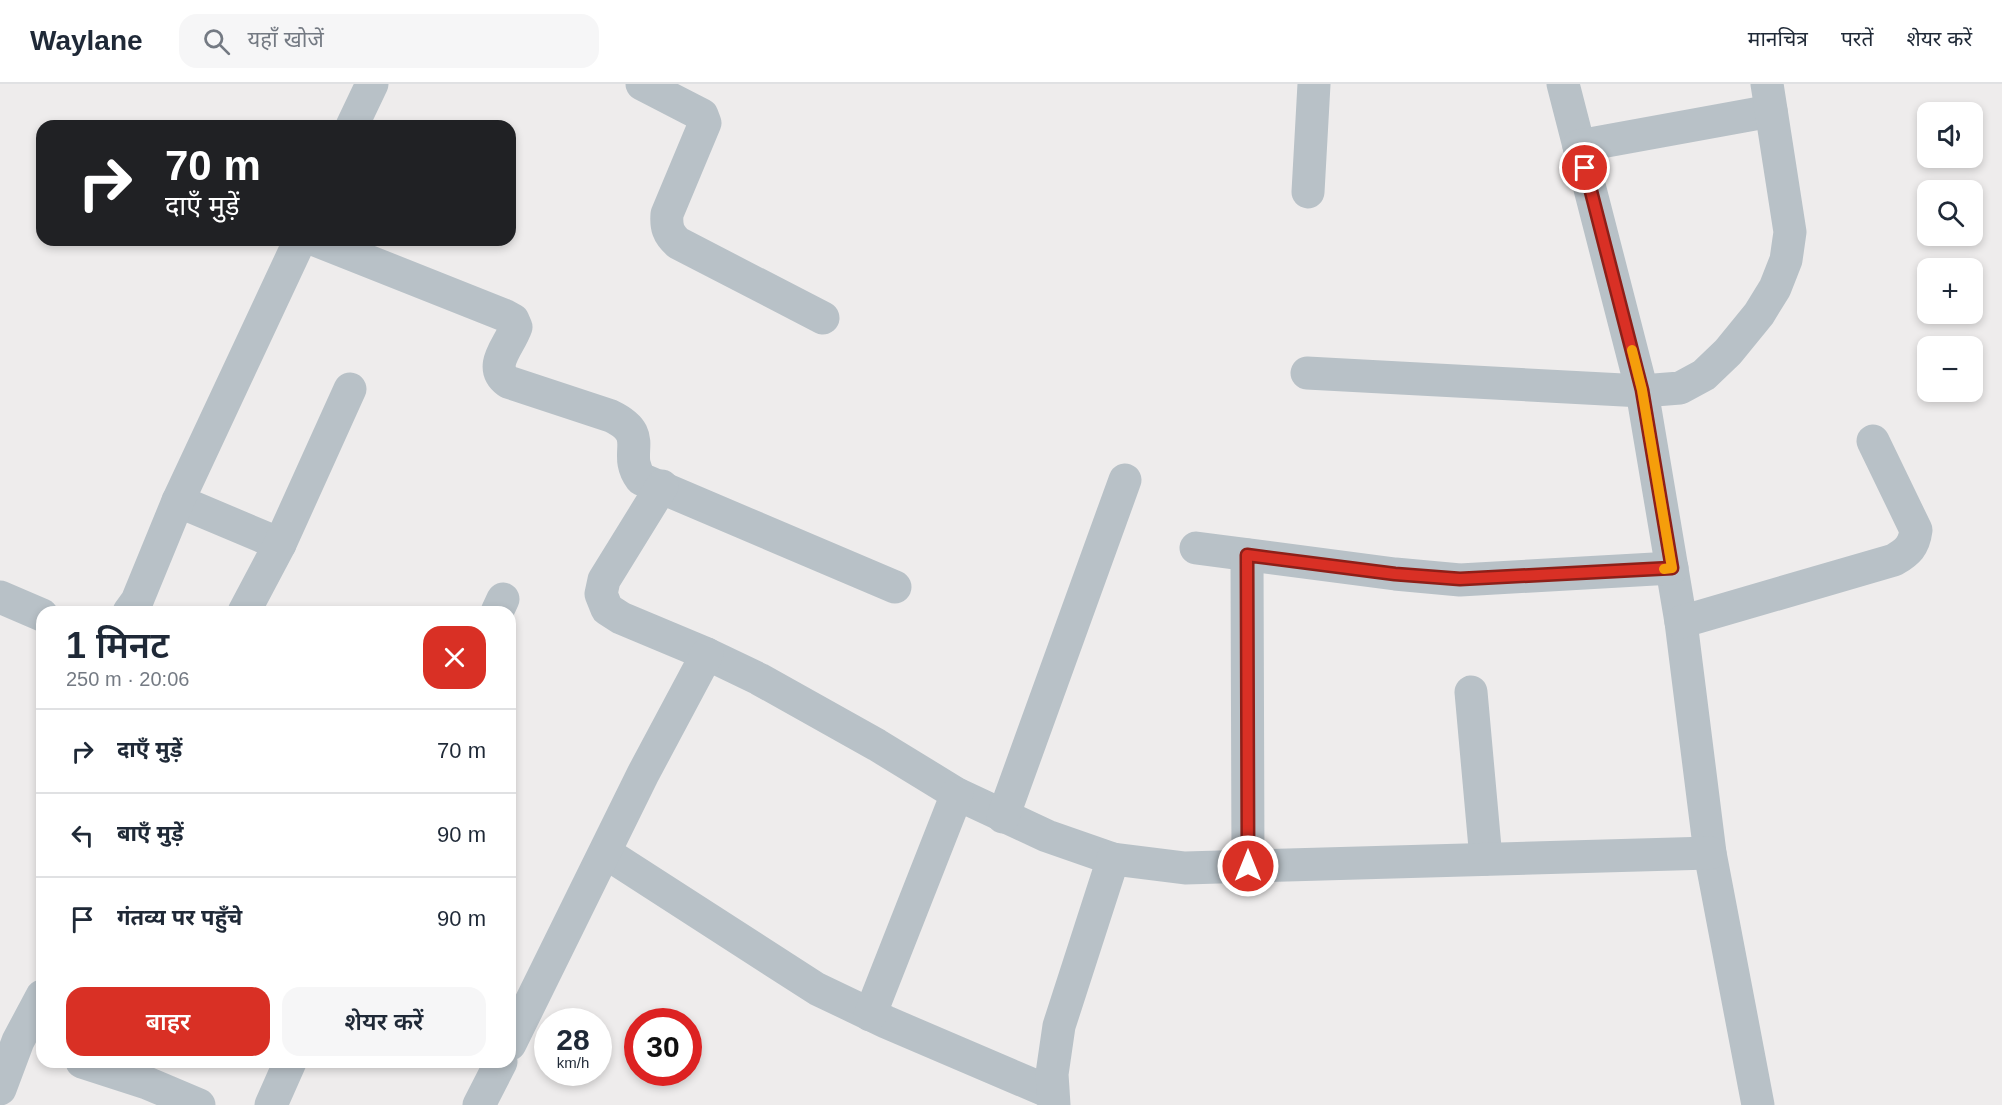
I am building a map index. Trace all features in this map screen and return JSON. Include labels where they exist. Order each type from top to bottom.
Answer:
[{"type":"street","points":[[355,120],[372,84]]},
{"type":"street","points":[[642,84],[702,115],[705,123],[667,214],[666,225],[669,235],[678,243],[823,318]]},
{"type":"street","points":[[1308,192],[1314,84]]},
{"type":"street","points":[[1563,84],[1642,390],[1681,621],[1710,853],[1758,1105]]},
{"type":"street","points":[[1307,373],[1642,390],[1680,388],[1704,375],[1728,352],[1753,322],[1775,288],[1786,260],[1790,232],[1769,98],[1579,146]]},
{"type":"street","points":[[133,606],[178,501],[297,246]]},
{"type":"street","points":[[330,246],[513,320],[516,327],[500,361],[498,369],[501,376],[508,382],[623,422],[633,431],[634,469],[641,479],[895,587]]},
{"type":"street","points":[[247,606],[280,544],[350,389]]},
{"type":"street","points":[[1681,621],[1894,560],[1905,554],[1914,543],[1916,530],[1873,441]]},
{"type":"street","points":[[1004,817],[1125,480]]},
{"type":"street","points":[[662,486],[604,580],[601,594],[607,609],[621,618],[707,654],[759,679],[877,745],[957,794],[1047,836],[1113,859],[1185,868],[1710,853]]},
{"type":"street","points":[[178,501],[280,544]]},
{"type":"street","points":[[1196,548],[1395,574],[1460,579],[1672,568]]},
{"type":"street","points":[[1247,555],[1248,866]]},
{"type":"street","points":[[0,597],[36,612]]},
{"type":"street","points":[[516,1032],[644,774],[707,654]]},
{"type":"street","points":[[1471,692],[1486,860]]},
{"type":"street","points":[[870,1015],[957,794]]},
{"type":"street","points":[[606,853],[817,989],[1053,1099],[1052,1074],[1059,1026],[1113,859]]},
{"type":"street","points":[[0,1089],[36,1009]]},
{"type":"street","points":[[93,1068],[143,1094],[200,1105]]},
{"type":"street","points":[[270,1105],[287,1068]]},
{"type":"street","points":[[479,1105],[498,1068]]},
{"type":"slow traffic","points":[[1632,350],[1642,390],[1672,568],[1664,569]]},
{"type":"route","points":[[1248,866],[1247,555],[1395,574],[1460,579],[1672,568],[1642,390],[1585,168]]}]
